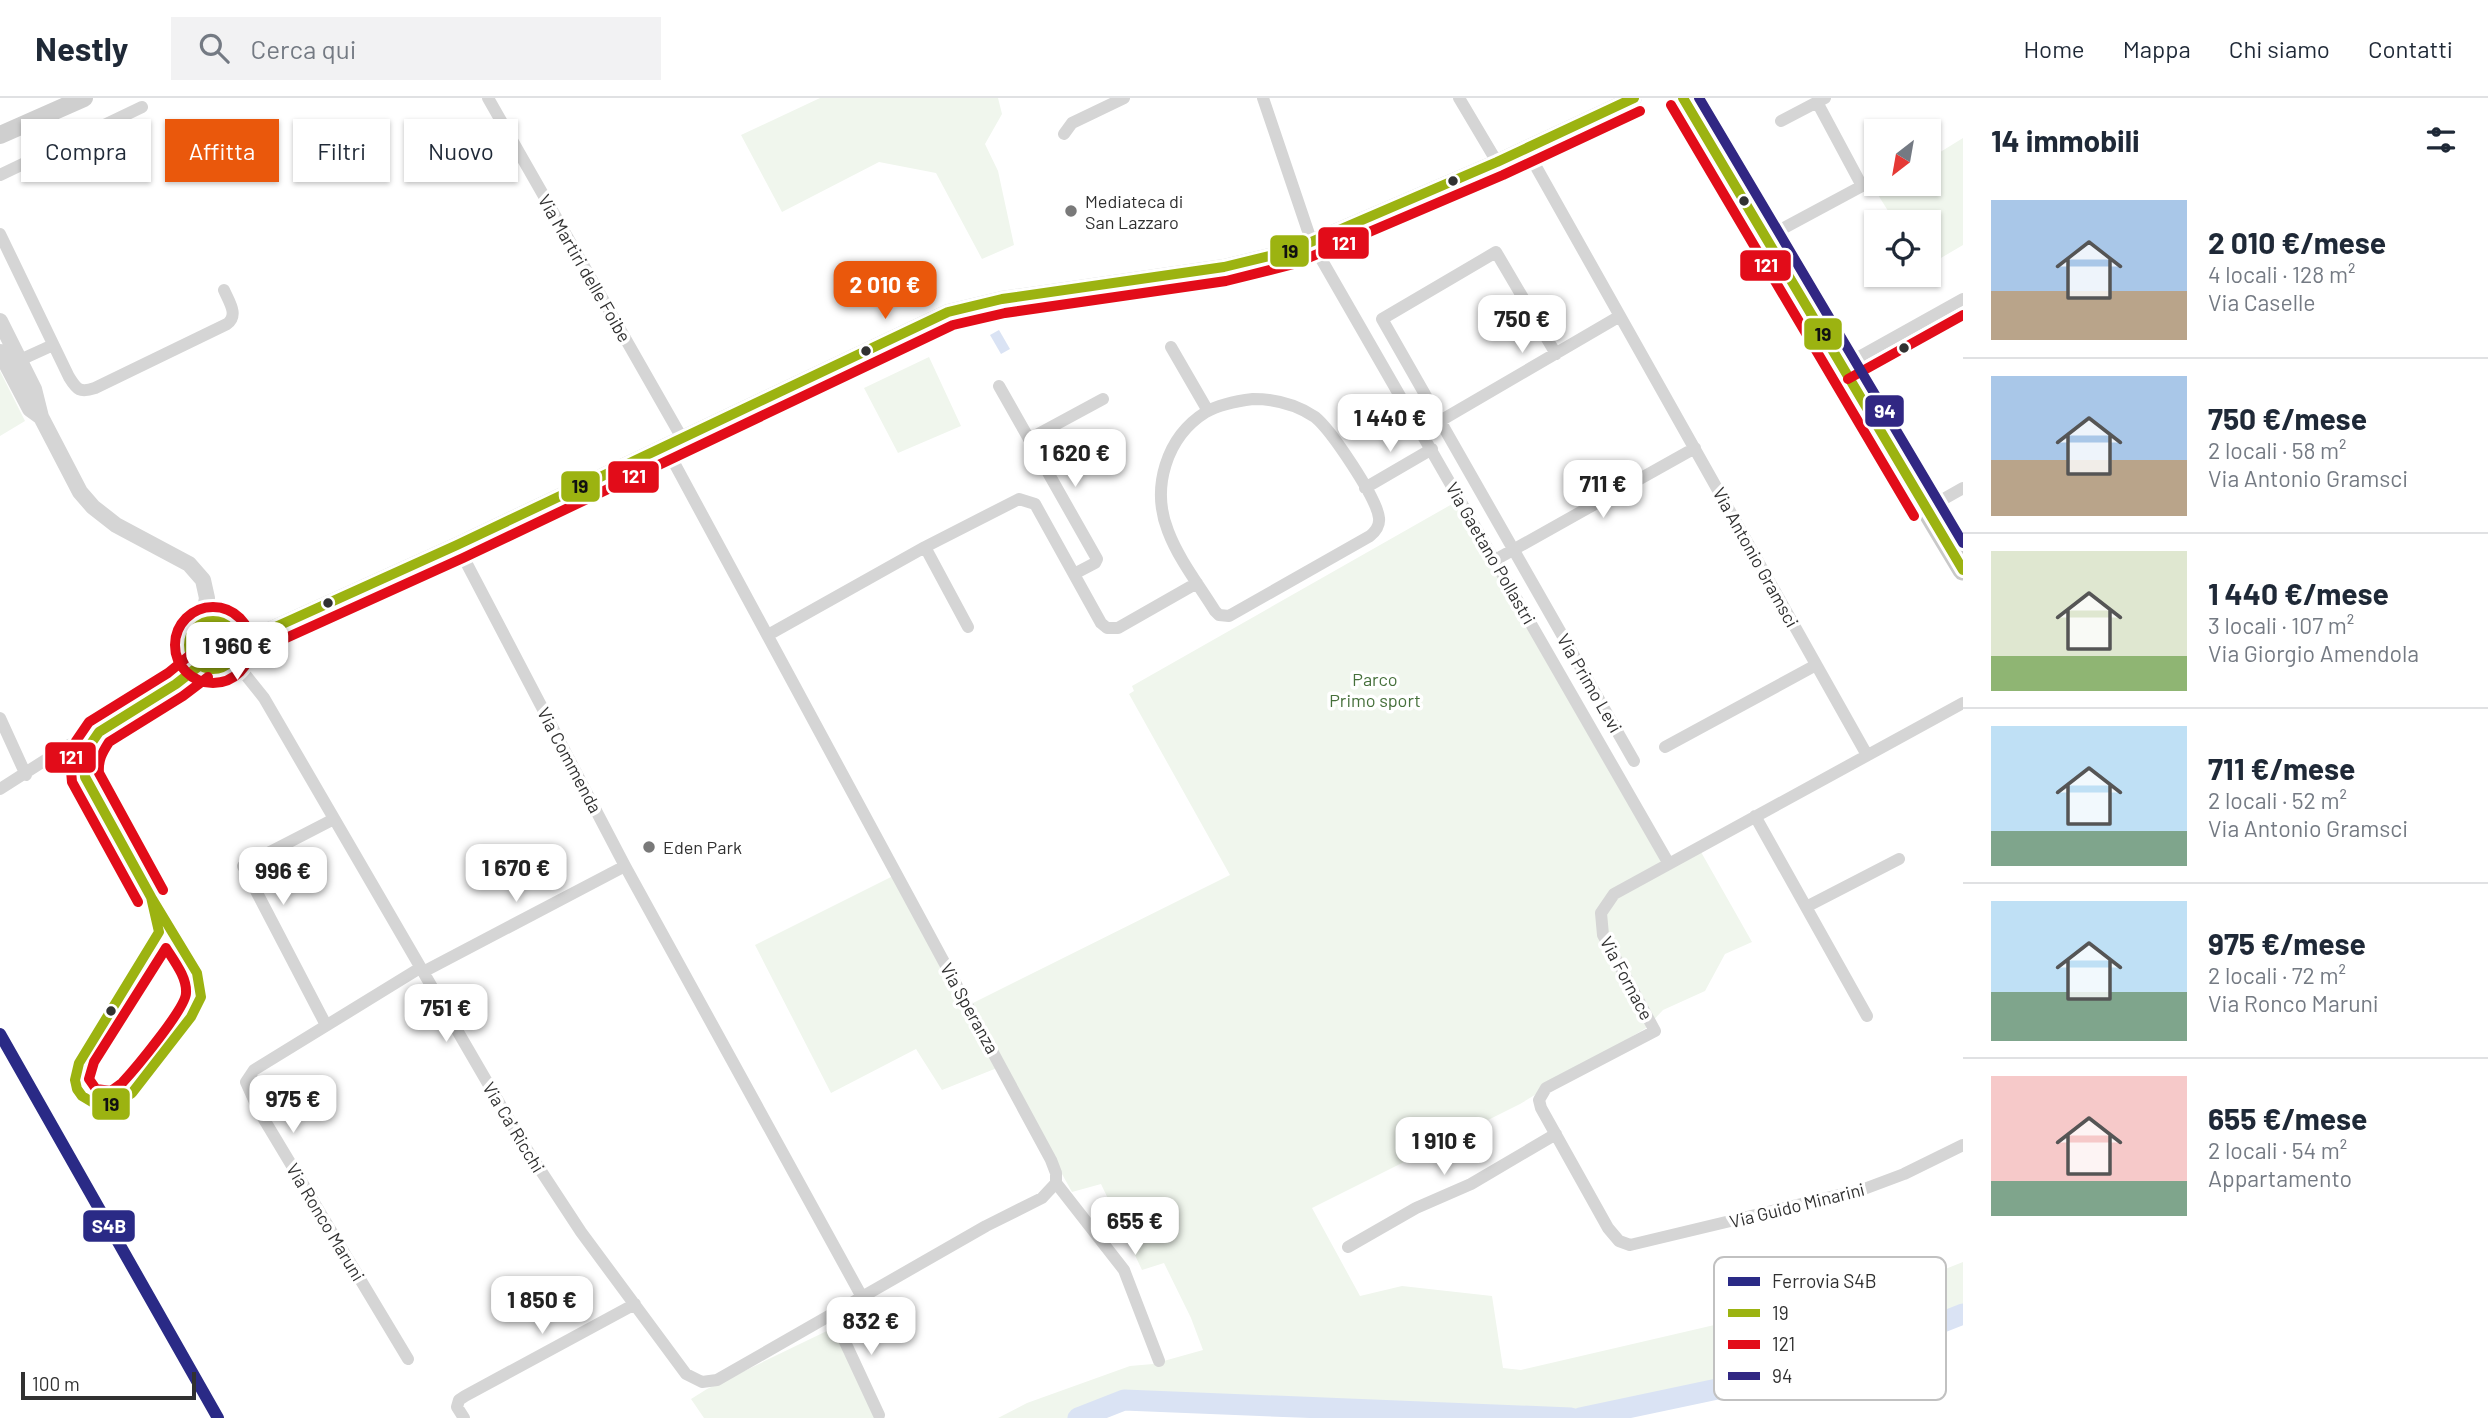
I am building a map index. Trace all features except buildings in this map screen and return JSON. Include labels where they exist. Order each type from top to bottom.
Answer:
[{"type":"main road","points":[[2,132],[84,98]]},
{"type":"main road","points":[[1684,98],[1963,570]]},
{"type":"street","name":"Via Martiri delle Foibe","points":[[488,98],[682,438]]},
{"type":"street","points":[[1064,134],[1072,122],[1124,98]]},
{"type":"street","name":"Via Gaetano Pollastri","points":[[1264,98],[1312,243],[1669,864]]},
{"type":"street","points":[[1459,98],[1497,162]]},
{"type":"street","points":[[238,644],[457,545],[902,333],[961,308],[1002,299],[1252,262],[1312,243],[1526,149],[1634,98]]},
{"type":"street","points":[[1768,237],[1862,186],[1821,100],[1781,121]]},
{"type":"street","points":[[0,175],[142,107]]},
{"type":"street","name":"Via Antonio Gramsci","points":[[1526,149],[1867,755]]},
{"type":"street","points":[[0,234],[53,345],[78,390],[85,391],[233,320],[234,315],[224,290]]},
{"type":"street","name":"Via Primo Levi","points":[[1556,354],[1496,253],[1382,319],[1634,761]]},
{"type":"street","points":[[1841,367],[1963,299]]},
{"type":"street","points":[[1440,421],[1620,316]]},
{"type":"street","points":[[0,321],[39,402],[41,417],[80,492],[93,507],[133,536],[189,564],[203,580],[206,598],[202,623]]},
{"type":"street","points":[[20,360],[53,345]]},
{"type":"street","points":[[1171,347],[1208,411]]},
{"type":"street","points":[[0,352],[30,409],[41,417]]},
{"type":"street","points":[[999,386],[1097,559],[1095,563],[1074,574]]},
{"type":"street","points":[[1029,439],[1103,398]]},
{"type":"street","points":[[1253,399],[1276,400],[1314,417],[1332,435],[1365,488],[1379,514],[1379,525],[1374,533],[1229,616],[1219,615],[1215,611],[1168,533],[1163,518],[1160,489],[1163,471],[1186,428],[1208,411],[1226,404],[1253,399]]},
{"type":"street","name":"Via Speranza","points":[[664,446],[1052,1160],[1056,1183]]},
{"type":"street","points":[[1365,488],[1432,449]]},
{"type":"street","points":[[1495,560],[1695,449]]},
{"type":"street","points":[[1926,509],[1963,488]]},
{"type":"street","points":[[768,635],[925,547],[1019,499],[1035,504],[1101,623],[1112,629],[1197,583]]},
{"type":"street","name":"Via Commenda","points":[[457,545],[625,866],[862,1297]]},
{"type":"street","points":[[925,547],[968,627]]},
{"type":"street","points":[[206,598],[233,631],[238,644],[236,657],[231,665],[218,669],[199,666],[191,655],[189,639],[192,631],[202,623],[211,621],[226,625]]},
{"type":"street","name":"Via Ca' Ricchi","points":[[231,665],[244,673],[264,698],[550,1188],[686,1374],[697,1381],[717,1380],[832,1314]]},
{"type":"street","points":[[1665,747],[1816,665]]},
{"type":"street","points":[[0,789],[69,746],[99,732],[176,684],[199,666]]},
{"type":"street","name":"Via Fornace","points":[[1625,1244],[1615,1238],[1608,1228],[1539,1100],[1546,1088],[1655,1031],[1603,935],[1601,913],[1614,894],[1963,703]]},
{"type":"street","points":[[0,718],[26,775]]},
{"type":"street","points":[[1755,816],[1867,1016]]},
{"type":"street","points":[[326,1025],[243,866],[334,819]]},
{"type":"street","points":[[1806,907],[1899,859]]},
{"type":"street","name":"Via Ronco Maruni","points":[[408,1359],[259,1111],[246,1082],[254,1070],[422,970],[625,866]]},
{"type":"street","points":[[1348,1247],[1416,1208],[1471,1184],[1556,1133]]},
{"type":"street","name":"Via Guido Minarini","points":[[1625,1244],[1634,1245],[1864,1189],[1904,1174],[1963,1145]]},
{"type":"street","points":[[880,1415],[832,1314],[986,1226],[1042,1198],[1056,1183],[1124,1270],[1159,1361]]},
{"type":"street","points":[[464,1418],[457,1407],[459,1400],[465,1396],[635,1304]]},
{"type":"green space","points":[[820,98],[998,98],[1002,114],[985,144],[998,171],[1014,245],[982,259],[936,173],[879,162],[782,212],[741,135]]},
{"type":"green space","points":[[1963,138],[1963,245],[1941,258],[1941,210],[1888,210],[1879,196],[1941,196],[1941,152]]},
{"type":"green space","points":[[929,357],[961,426],[898,453],[864,388]]},
{"type":"green space","points":[[0,371],[25,421],[0,436]]},
{"type":"green space","name":"Parco Primo sport","points":[[1461,499],[1670,869],[1701,852],[1752,942],[1725,954],[1705,991],[1663,1010],[1646,1028],[1520,1104],[1312,1208],[1360,1296],[1402,1286],[1492,1296],[1503,1368],[1521,1370],[1714,1325],[1714,1390],[1580,1418],[1124,1400],[1078,1418],[998,1418],[1027,1403],[1130,1366],[1153,1364],[1203,1350],[1191,1318],[1164,1263],[1142,1270],[1101,1184],[1072,1192],[1002,1066],[942,1090],[916,1049],[831,1093],[755,945],[897,874],[971,1004],[1230,875],[1129,694],[1134,691],[1132,686]]},
{"type":"green space","points":[[1963,1262],[1963,1314],[1946,1321],[1946,1269]]},
{"type":"green space","points":[[833,1328],[876,1418],[704,1418],[691,1399],[707,1389]]},
{"type":"water","points":[[999,330],[1010,349],[1001,354],[990,335]]},
{"type":"waterway","points":[[1946,1321],[1963,1314]]},
{"type":"waterway","points":[[1580,1418],[1714,1390]]},
{"type":"waterway","points":[[1078,1418],[1124,1400],[1571,1418]]},
{"type":"rail line","name":"S4B","points":[[0,1034],[218,1418]]},
{"type":"transit line","name":"19","points":[[238,644],[457,545],[948,312],[1002,299],[1224,267],[1290,251],[1497,162],[1634,98]]},
{"type":"transit line","name":"19","points":[[1683,98],[1963,570]]},
{"type":"transit line","name":"94","points":[[1699,98],[1963,543]]},
{"type":"transit line","name":"121","points":[[1671,105],[1914,516]]},
{"type":"transit line","name":"121","points":[[244,657],[463,558],[953,325],[1005,313],[1226,281],[1294,264],[1503,175],[1640,111]]},
{"type":"transit line","name":"121","points":[[1848,379],[1963,315]]},
{"type":"transit line","name":"121","points":[[206,607],[220,607],[234,613],[245,624],[251,645],[248,660],[240,672],[220,683],[206,683],[192,677],[181,666],[175,652],[175,638],[181,624],[192,613],[206,607]]},
{"type":"transit line","name":"19","points":[[213,621],[222,622],[230,628],[236,636],[237,645],[236,654],[230,662],[222,668],[213,669],[204,668],[196,662],[190,654],[189,645],[190,636],[196,628],[204,622],[213,621]]},
{"type":"transit line","name":"121","points":[[138,902],[72,782],[70,759],[76,741],[89,722],[168,673],[190,655]]},
{"type":"transit line","name":"19","points":[[151,897],[85,777],[84,762],[88,748],[99,732],[176,684],[199,666]]},
{"type":"transit line","name":"121","points":[[163,890],[99,773],[100,760],[109,742],[183,696],[208,677]]},
{"type":"transit line","name":"19","points":[[151,897],[197,973],[201,997],[191,1017],[132,1093],[115,1104],[97,1105],[82,1096],[77,1089],[75,1080],[79,1063],[159,932],[151,897]]},
{"type":"transit line","name":"121","points":[[166,948],[184,981],[184,1001],[159,1038],[122,1083],[111,1091],[96,1089],[89,1079],[94,1062],[166,948]]},
{"type":"place","name":"Mediateca di San Lazzaro","points":[[1071,211]]},
{"type":"place","name":"Eden Park","points":[[649,847]]}]
